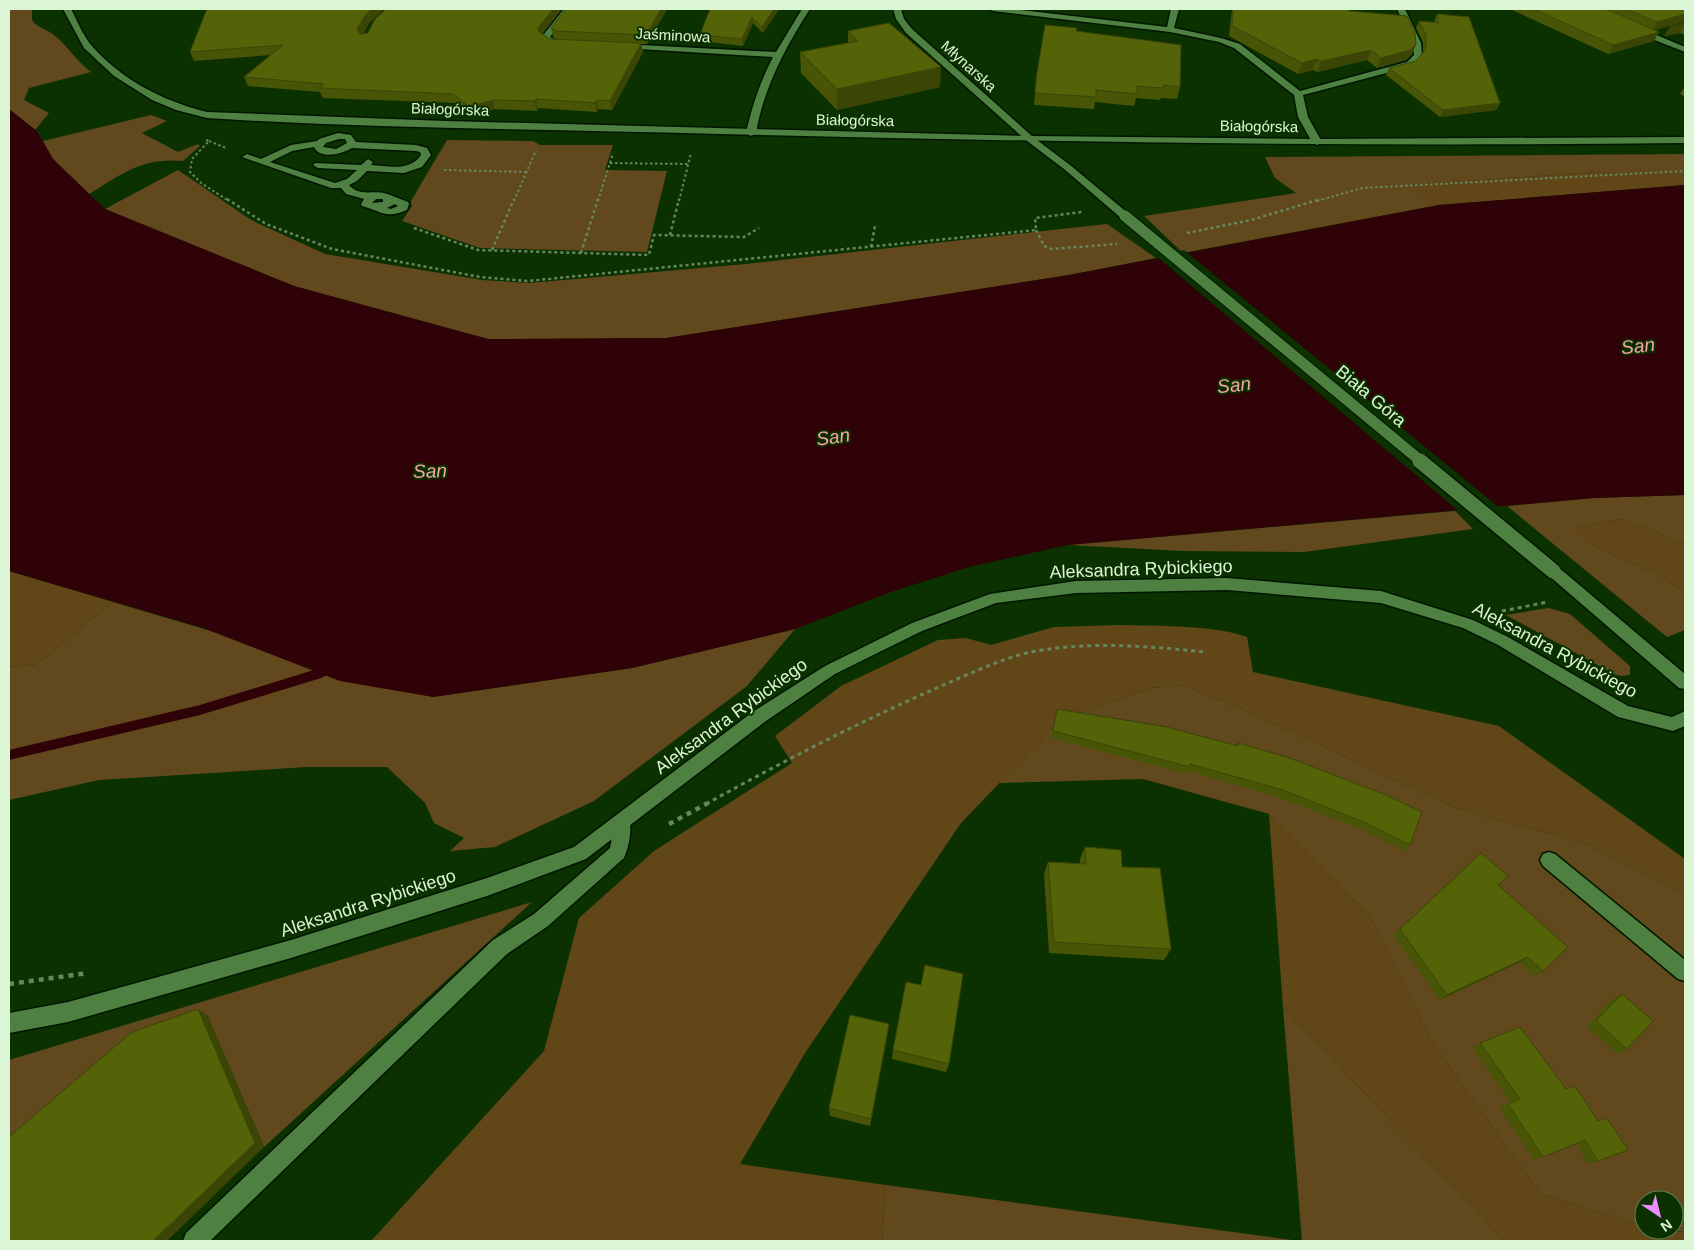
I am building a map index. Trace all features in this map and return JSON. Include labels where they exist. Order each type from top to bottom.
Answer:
[{"type":"street","name":"Białogórska","points":[[67,9],[87,46],[117,74],[155,98],[179,108],[207,114],[254,118],[751,133],[1030,139],[1317,142],[1685,140]]},
{"type":"street","points":[[568,9],[545,38],[556,44],[574,44]]},
{"type":"street","points":[[751,133],[753,118],[778,55],[806,9]]},
{"type":"street","name":"Młynarska","points":[[897,9],[902,23],[909,31],[1030,139]]},
{"type":"street","points":[[993,9],[1170,30],[1221,40],[1237,46],[1298,94],[1303,118],[1317,142]]},
{"type":"street","points":[[1170,30],[1175,9]]},
{"type":"street","points":[[1298,94],[1379,74],[1410,64],[1418,55],[1417,43],[1401,9]]},
{"type":"street","points":[[1626,25],[1685,50]]},
{"type":"street","points":[[1651,36],[1661,33]]},
{"type":"street","name":"Jaśminowa","points":[[612,46],[778,55]]},
{"type":"street","points":[[262,162],[289,147],[301,144],[318,144],[328,138],[342,136],[351,140],[350,146]]},
{"type":"street","name":"Biała Góra","points":[[1030,139],[1067,167],[1685,683]]},
{"type":"street","points":[[318,144],[320,150],[328,152],[343,150],[350,146],[420,149],[426,152],[426,156],[420,165],[408,169],[318,165]]},
{"type":"street","points":[[247,158],[330,185],[344,185],[356,179],[380,147]]},
{"type":"street","points":[[305,177],[328,152]]},
{"type":"street","points":[[344,185],[350,192],[370,198],[380,195],[386,196],[389,199],[385,204]]},
{"type":"street","name":"Aleksandra Rybickiego","points":[[9,1023],[68,1012],[291,949],[487,886],[580,853],[760,716],[830,670],[917,627],[995,598],[1076,587],[1227,584],[1381,596],[1468,624],[1503,641],[1624,712],[1673,724],[1685,718]]},
{"type":"street","points":[[194,1241],[500,947],[541,920],[618,852],[622,822]]},
{"type":"street","points":[[1549,860],[1685,972]]},
{"type":"path","points":[[201,136],[209,141],[192,160],[190,172],[201,183],[266,224],[332,249],[480,277],[528,281],[1036,230]]},
{"type":"path","points":[[492,250],[538,143]]},
{"type":"path","points":[[670,235],[693,147]]},
{"type":"path","points":[[581,253],[614,150]]},
{"type":"path","points":[[610,163],[688,164]]},
{"type":"path","points":[[1181,234],[1244,222],[1290,210],[1338,193],[1362,188],[1685,171]]},
{"type":"path","points":[[1083,212],[1034,218],[1036,230],[1044,246],[1052,249],[1123,243]]},
{"type":"path","points":[[871,247],[875,226]]},
{"type":"path","points":[[414,228],[478,250],[649,255],[654,235],[744,237],[759,228]]},
{"type":"path","points":[[1500,611],[1552,601]]},
{"type":"path","points":[[660,828],[754,777],[901,703],[1030,652],[1097,644],[1205,652]]},
{"type":"path","points":[[9,984],[92,972]]},
{"type":"shaded area","points":[[9,9],[32,9],[32,20],[34,23],[56,37],[91,72],[29,88],[24,100],[49,113],[35,130],[9,109]]},
{"type":"shaded area","points":[[151,115],[167,121],[142,133],[178,152],[198,144],[200,146],[183,161],[169,160],[144,164],[122,174],[89,194],[53,159],[43,141]]},
{"type":"shaded area","points":[[447,140],[533,141],[540,145],[613,145],[605,170],[667,171],[647,252],[480,248],[402,221],[412,206],[411,201]]},
{"type":"shaded area","points":[[1685,154],[1685,172],[1595,172],[1410,185],[1439,205],[1183,253],[1144,216],[1296,193],[1275,178],[1265,157]]},
{"type":"shaded area","points":[[178,170],[251,220],[325,254],[482,280],[530,283],[746,264],[1107,224],[1156,258],[1069,275],[666,338],[488,339],[294,286],[105,209]]},
{"type":"shaded area","points":[[1595,172],[1685,172],[1685,185],[1439,205],[1409,185]]},
{"type":"shaded area","points":[[1685,495],[1685,544],[1622,519],[1574,528],[1596,547],[1662,576],[1685,594],[1685,630],[1667,637],[1507,506],[1594,498]]},
{"type":"shaded area","points":[[1455,511],[1473,529],[1304,552],[1183,551],[1068,545]]},
{"type":"shaded area","points":[[1622,519],[1685,544],[1685,594],[1662,576],[1596,547],[1573,528]]},
{"type":"shaded area","points":[[9,571],[113,602],[37,664],[9,667]]},
{"type":"shaded area","points":[[113,602],[433,697],[632,668],[795,629],[747,686],[594,801],[495,847],[450,851],[464,838],[434,823],[425,803],[387,767],[307,767],[99,780],[9,800],[9,667],[37,664]]},
{"type":"shaded area","points":[[1548,608],[1570,614],[1630,666],[1630,675],[1616,675],[1506,615]]},
{"type":"shaded area","points":[[1120,625],[1202,628],[1234,633],[1247,637],[1253,672],[1499,726],[1685,859],[1685,893],[1587,844],[1453,807],[1254,714],[1184,685],[1150,688],[1059,721],[961,823],[805,1053],[740,1164],[886,1185],[882,1241],[371,1241],[544,1051],[579,918],[654,851],[792,763],[775,736],[841,686],[938,640],[966,638],[991,645],[1054,627]]},
{"type":"shaded area","points":[[1184,685],[1254,714],[1453,807],[1587,844],[1685,893],[1685,1232],[1684,1190],[1634,1190],[1634,1223],[1540,1194],[1433,1044],[1370,916],[1269,814],[1143,779],[999,783],[1059,721],[1150,688]]},
{"type":"shaded area","points":[[1269,814],[1370,916],[1433,1044],[1540,1194],[1634,1223],[1634,1240],[1684,1240],[1684,1232],[1685,1241],[1505,1241],[1283,1007]]},
{"type":"shaded area","points":[[532,902],[264,1147],[207,1015],[9,1158],[9,1060]]},
{"type":"shaded area","points":[[1283,1007],[1505,1241],[1302,1241]]},
{"type":"shaded area","points":[[886,1185],[1299,1241],[882,1241]]},
{"type":"water","name":"San","points":[[9,109],[37,131],[53,159],[105,209],[294,286],[488,339],[666,338],[1069,275],[1439,205],[1685,185],[1685,495],[1594,498],[1068,545],[969,567],[891,592],[795,629],[632,668],[433,697],[340,681],[203,628],[9,571]]},
{"type":"pier","points":[[1184,250],[1501,509],[1461,513],[1156,256]]},
{"type":"building","points":[[207,9],[372,9],[366,14],[357,29],[360,34],[368,33],[375,19],[386,9],[553,9],[538,28],[538,31],[550,39],[641,43],[610,101],[597,100],[595,103],[536,99],[534,101],[493,100],[475,105],[467,105],[453,94],[319,88],[324,84],[244,77],[283,45],[190,52]]},
{"type":"building","points":[[566,9],[661,9],[646,35],[556,31],[551,28]]},
{"type":"building","points":[[710,9],[774,9],[762,27],[752,17],[742,39],[700,35]]},
{"type":"building","points":[[1233,9],[1349,9],[1349,11],[1407,16],[1415,33],[1416,44],[1410,50],[1381,58],[1371,50],[1321,61],[1317,59],[1302,63],[1232,26]]},
{"type":"building","points":[[1534,9],[1606,9],[1659,32],[1613,45]]},
{"type":"building","points":[[1626,9],[1685,9],[1685,14],[1657,22]]},
{"type":"building","points":[[1437,14],[1469,17],[1500,103],[1443,110],[1389,68],[1416,61],[1426,49],[1426,35],[1419,21],[1439,23]]},
{"type":"building","points":[[889,23],[941,67],[837,89],[800,52],[858,41],[848,31]]},
{"type":"building","points":[[1045,25],[1077,28],[1076,31],[1181,45],[1180,87],[1163,85],[1163,88],[1137,86],[1137,94],[1096,90],[1096,97],[1035,93]]},
{"type":"building","points":[[1057,709],[1167,727],[1238,746],[1238,743],[1287,757],[1386,795],[1422,812],[1410,845],[1366,823],[1283,790],[1190,764],[1190,767],[1053,731]]},
{"type":"building","points":[[1085,847],[1121,850],[1122,867],[1160,868],[1171,949],[1054,942],[1048,862],[1086,864]]},
{"type":"building","points":[[1481,853],[1508,876],[1498,885],[1568,947],[1543,971],[1528,957],[1447,995],[1400,929]]},
{"type":"building","points":[[925,965],[963,974],[949,1064],[893,1050],[906,982],[921,985]]},
{"type":"building","points":[[1622,994],[1653,1021],[1627,1049],[1596,1021]]},
{"type":"building","points":[[198,1009],[255,1143],[153,1241],[9,1241],[9,1137],[132,1032]]},
{"type":"building","points":[[850,1015],[889,1024],[871,1119],[829,1108]]},
{"type":"building","points":[[1520,1027],[1566,1089],[1575,1086],[1598,1121],[1607,1118],[1628,1150],[1598,1161],[1585,1140],[1543,1157],[1508,1104],[1520,1099],[1480,1043]]},
{"type":"waterway","points":[[9,755],[200,710],[321,673],[329,663]]}]
